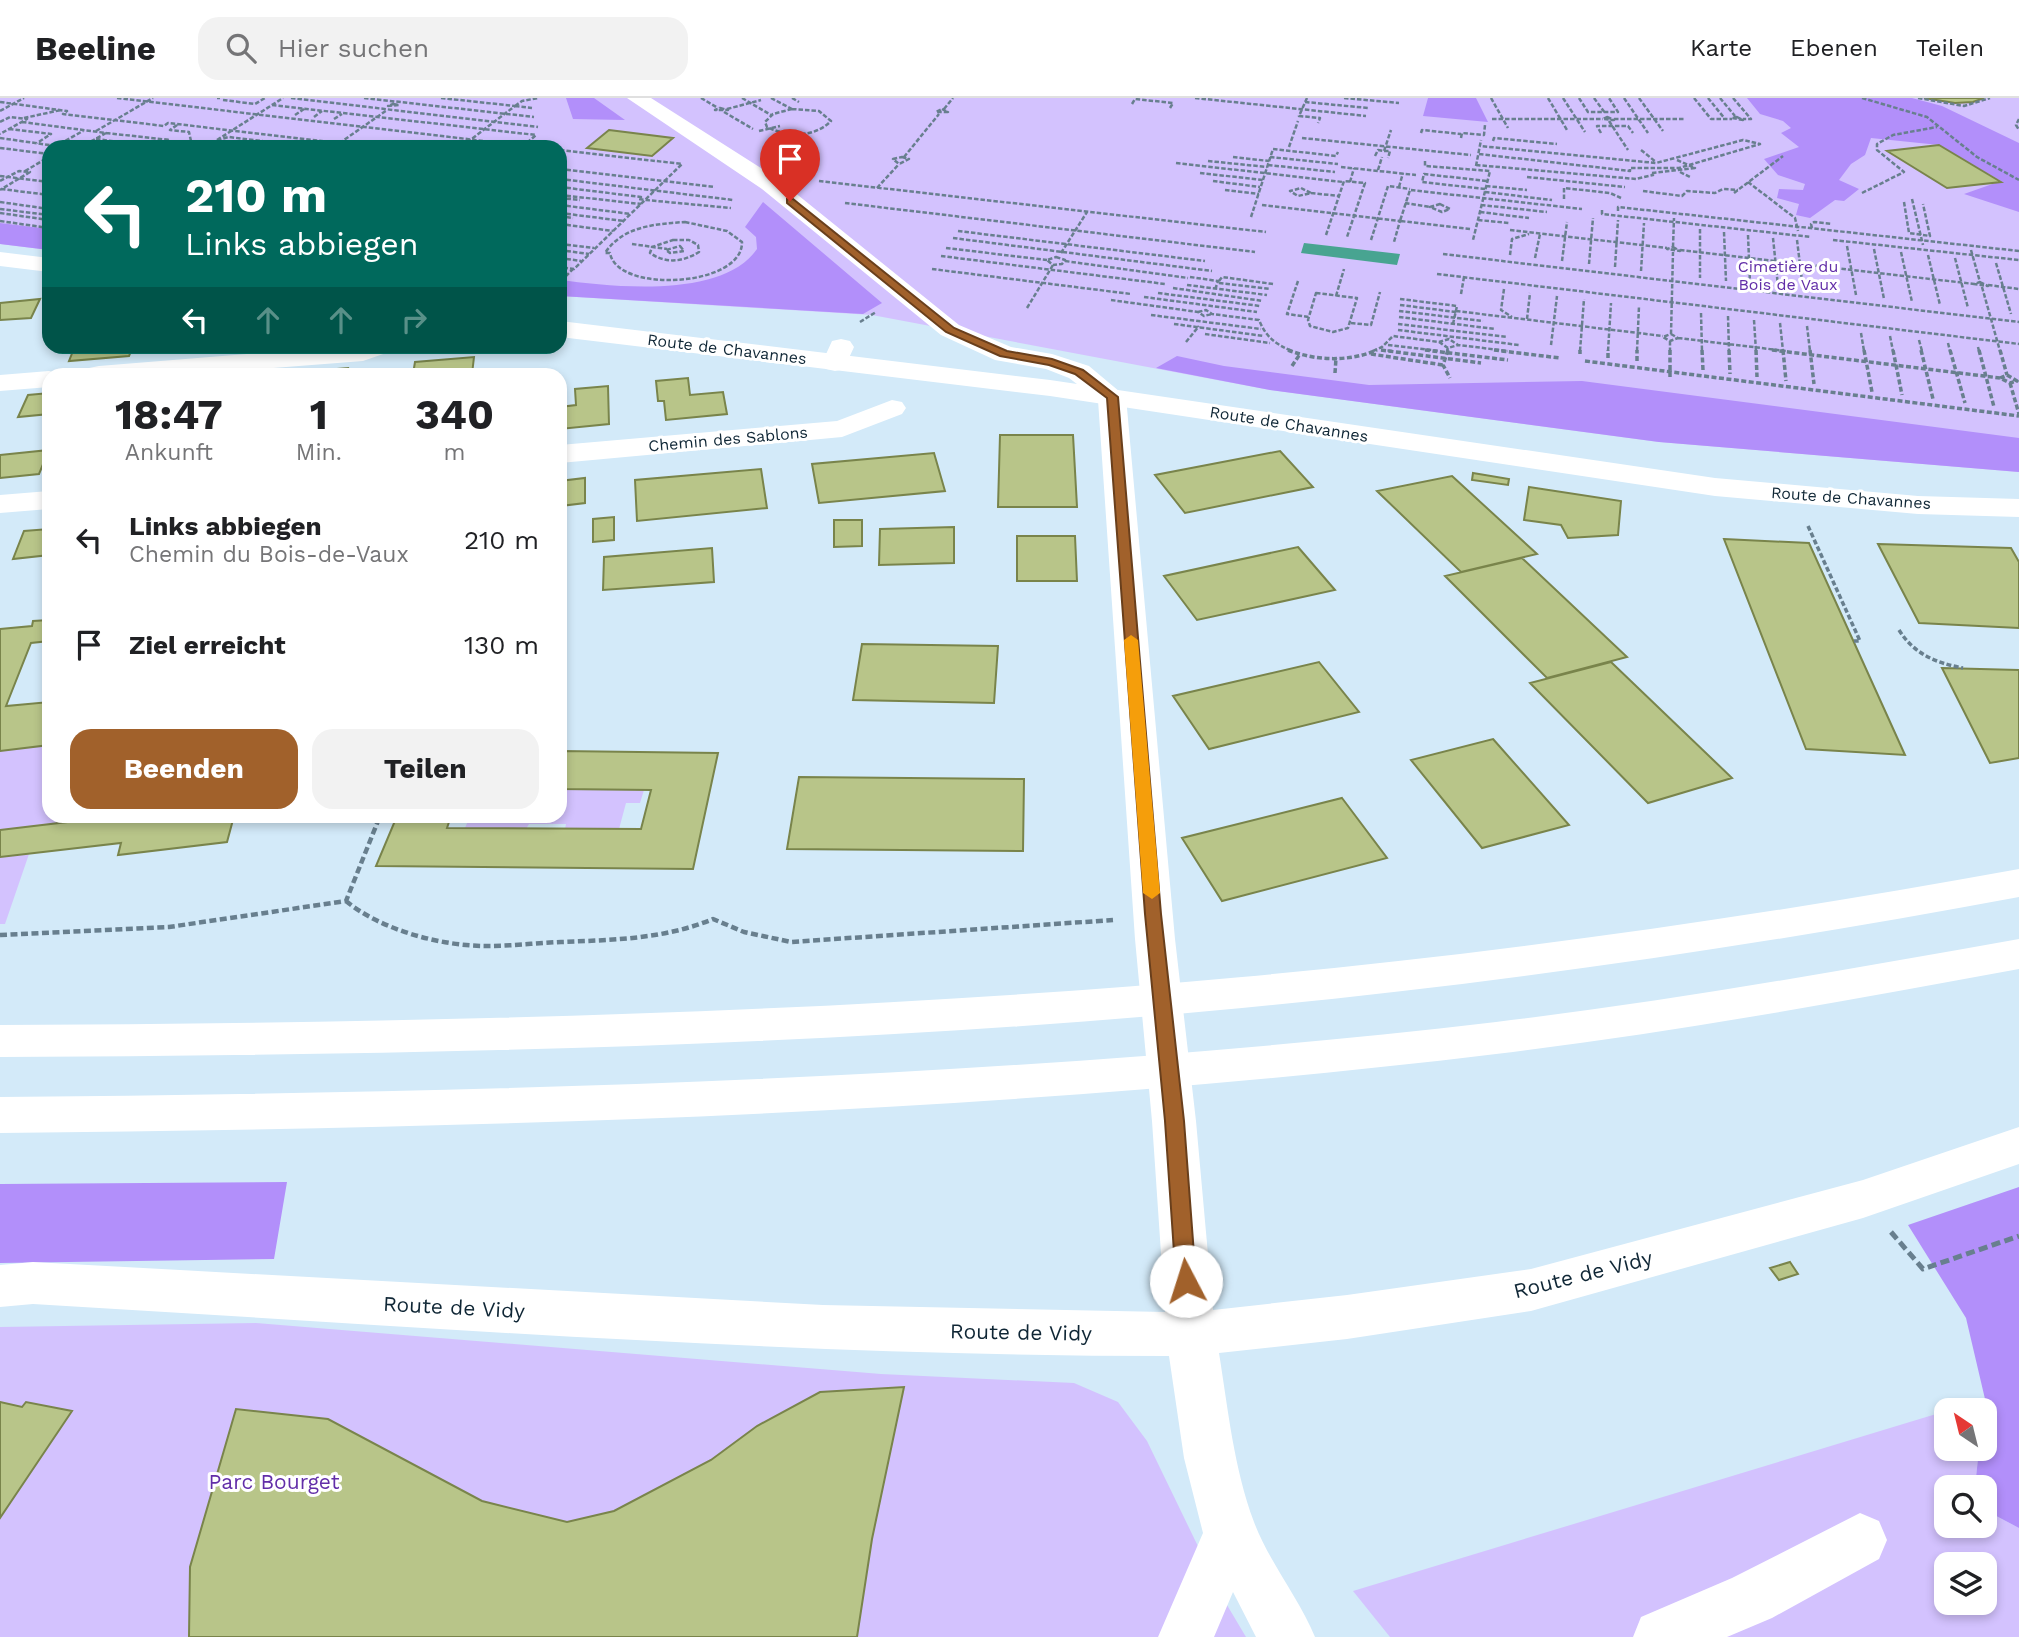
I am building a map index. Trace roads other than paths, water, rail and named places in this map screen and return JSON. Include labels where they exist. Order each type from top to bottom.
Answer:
[{"type":"main road","points":[[637,98],[754,173],[950,330],[1004,354],[1052,362],[1079,372],[1112,397],[1152,900],[1174,1121],[1191,1334],[1210,1458],[1230,1532],[1287,1637]]},
{"type":"main road","points":[[0,259],[42,264]]},
{"type":"main road","name":"Route de Chavannes","points":[[567,329],[758,346],[842,346],[1112,397],[1623,475],[1834,498],[2019,508]]},
{"type":"main road","points":[[171,368],[339,354]]},
{"type":"main road","points":[[0,383],[42,380]]},
{"type":"main road","name":"Chemin des Sablons","points":[[567,453],[842,429],[892,408]]},
{"type":"main road","points":[[0,504],[42,501]]},
{"type":"main road","points":[[0,1041],[480,1035],[772,1025],[1114,1004],[1439,972],[1614,951],[1807,922],[2019,883]]},
{"type":"main road","points":[[0,1115],[189,1114],[662,1101],[853,1093],[1213,1066],[1429,1046],[1676,1012],[2019,954]]},
{"type":"main road","name":"Route de Vidy","points":[[0,1286],[33,1283],[823,1327],[1067,1334],[1191,1334],[1347,1317],[1531,1290],[1863,1199],[2019,1145]]},
{"type":"main road","points":[[1186,1637],[1230,1532]]},
{"type":"main road","points":[[1661,1637],[1752,1598],[1860,1540]]},
{"type":"park label","name":"Cimetière du Bois de Vaux","points":[[1788,275]]},
{"type":"park label","name":"Parc Bourget","points":[[274,1481]]}]
